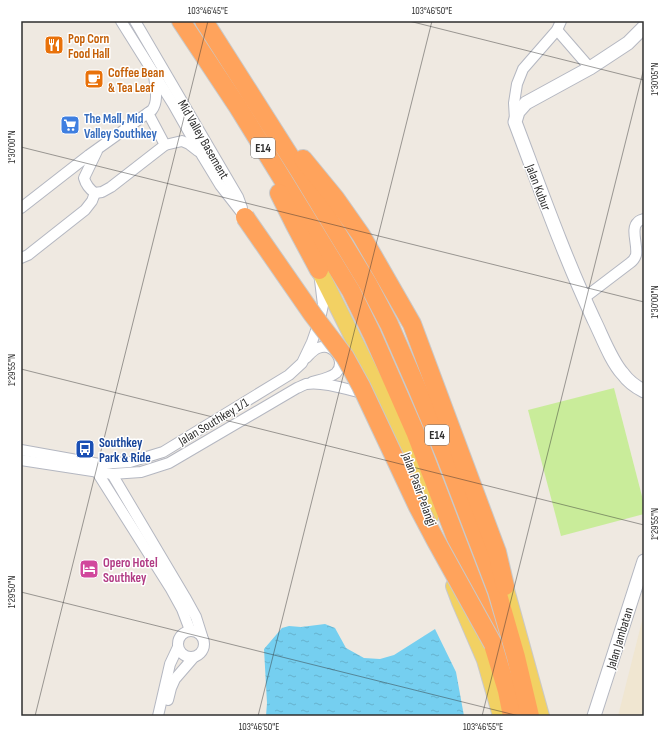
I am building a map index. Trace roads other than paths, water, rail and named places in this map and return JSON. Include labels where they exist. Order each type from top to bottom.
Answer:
[{"type":"highway","name":"E14","points":[[181,21],[238,108],[351,291],[372,334],[416,434],[479,598],[507,691],[512,716]]},
{"type":"highway","name":"E14","points":[[204,21],[300,172],[371,290],[389,324],[445,455],[497,591],[516,657],[530,716]]},
{"type":"highway","points":[[250,93],[336,198],[361,236],[412,324],[497,552],[505,586]]},
{"type":"highway","points":[[238,108],[295,225],[319,270]]},
{"type":"highway","points":[[246,218],[313,315],[345,357],[361,386],[417,506],[493,644]]},
{"type":"main road","name":"Jalan Pasir Pelangi","points":[[319,270],[395,424],[424,498],[460,602],[484,660],[500,716]]},
{"type":"main road","points":[[505,586],[541,716]]},
{"type":"street","points":[[121,21],[174,104],[220,185],[246,218]]},
{"type":"street","name":"Mid Valley Basement","points":[[135,21],[238,197],[246,218]]},
{"type":"street","points":[[514,122],[514,103],[523,70],[559,25],[590,68]]},
{"type":"street","points":[[514,122],[518,112],[526,103],[590,68],[628,43],[644,27]]},
{"type":"street","points":[[21,208],[154,108],[156,98],[153,73]]},
{"type":"street","points":[[148,113],[165,145]]},
{"type":"street","name":"Jalan Kubur","points":[[514,122],[567,259],[611,357],[622,374],[638,388],[644,391]]},
{"type":"street","points":[[98,149],[84,178],[87,186],[95,193],[102,192],[111,187],[165,145],[182,141],[200,152]]},
{"type":"street","points":[[21,258],[28,255],[85,210],[92,201],[95,193]]},
{"type":"street","points":[[584,298],[634,259],[636,254],[634,228],[637,222],[644,219]]},
{"type":"street","name":"Jalan Southkey 1/1","points":[[21,450],[99,464],[130,462],[163,452],[289,375],[302,363],[312,342],[320,319],[322,305],[319,270]]},
{"type":"street","points":[[302,363],[313,351],[323,346],[334,350],[340,360],[338,369],[331,376],[306,384]]},
{"type":"street","name":"Jalan Southkey 1/1","points":[[21,460],[112,474],[141,472],[169,463],[306,384],[328,385],[384,400]]},
{"type":"street","points":[[97,472],[171,589],[182,609],[190,630]]},
{"type":"street","points":[[112,474],[185,597],[196,617],[205,643],[202,653],[194,657],[175,679],[171,688],[164,716]]},
{"type":"street","name":"Jalan Jambatan","points":[[594,716],[644,561]]},
{"type":"street","points":[[158,716],[170,664],[178,647],[178,639],[185,632],[190,630],[196,631],[202,636]]},
{"type":"street","points":[[178,647],[182,654],[194,657]]},
{"type":"water","points":[[325,624],[335,628],[346,648],[364,658],[380,659],[394,655],[435,629],[456,672],[464,716],[266,716],[267,703],[264,649],[282,628],[289,626],[301,627]]},
{"type":"place","name":"Pop Corn Food Hall","points":[[54,45]]},
{"type":"place","name":"Coffee Bean & Tea Leaf","points":[[94,79]]},
{"type":"place","name":"The Mall, Mid Valley Southkey","points":[[70,125]]},
{"type":"place","name":"Southkey Park & Ride","points":[[85,449]]},
{"type":"place","name":"Opero Hotel Southkey","points":[[89,569]]}]
